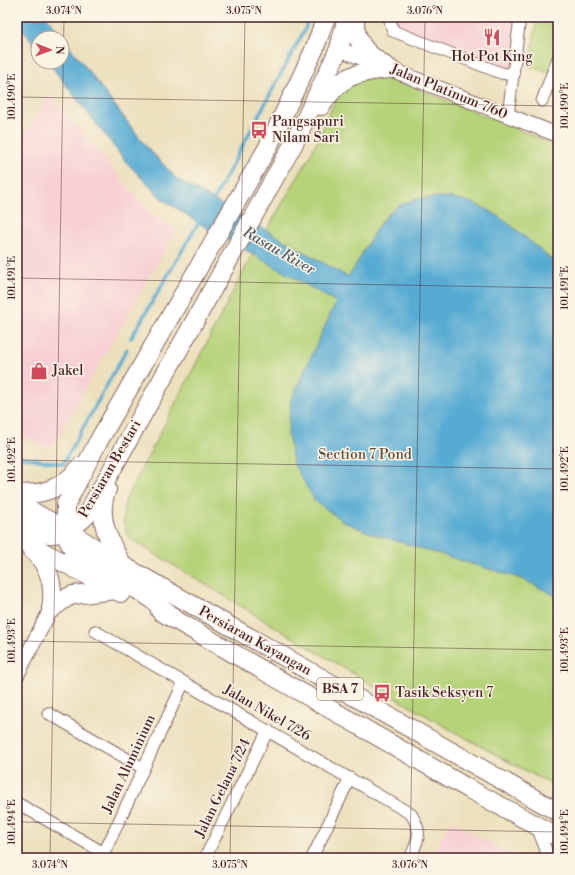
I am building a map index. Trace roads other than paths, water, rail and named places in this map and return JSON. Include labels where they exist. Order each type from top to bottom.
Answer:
[{"type":"main road","name":"Persiaran Bestari","points":[[326,17],[314,50],[268,147],[212,247],[98,442],[66,504],[66,530],[78,524],[86,516],[294,143],[339,49],[347,17]]},
{"type":"main road","points":[[355,17],[358,41],[369,56],[390,69]]},
{"type":"main road","points":[[268,147],[292,119],[318,67],[328,54],[339,49]]},
{"type":"main road","points":[[294,143],[331,90],[344,79],[359,73],[390,69]]},
{"type":"main road","points":[[122,566],[107,539],[102,520],[103,499],[136,425]]},
{"type":"main road","points":[[17,493],[36,494],[64,483],[76,473],[98,442]]},
{"type":"main road","name":"Persiaran Kayangan","points":[[17,503],[66,530],[122,566],[558,812]]},
{"type":"main road","points":[[17,520],[43,534],[54,534],[66,530],[68,540],[76,554],[146,595],[171,615]]},
{"type":"main road","points":[[20,540],[35,552],[44,564],[52,582],[51,609]]},
{"type":"main road","name":"Persiaran Kayangan","points":[[20,540],[116,590],[171,615],[469,789],[558,837]]},
{"type":"main road","points":[[51,609],[66,598],[73,595],[116,590]]},
{"type":"street","points":[[389,17],[393,31],[501,72],[514,75]]},
{"type":"street","points":[[508,116],[520,17]]},
{"type":"street","name":"Jalan Platinum 7/60","points":[[339,49],[558,135]]},
{"type":"street","points":[[542,101],[558,58]]},
{"type":"street","points":[[17,675],[51,609]]},
{"type":"street","name":"Jalan Nikel 7/26","points":[[95,631],[411,814],[419,826],[418,840],[410,858]]},
{"type":"street","name":"Jalan Aluminium","points":[[103,856],[184,682]]},
{"type":"street","points":[[48,713],[143,768]]},
{"type":"street","name":"Jalan Gelana 7/24","points":[[204,858],[268,730]]},
{"type":"street","points":[[312,858],[350,778]]},
{"type":"street","points":[[17,803],[103,856]]},
{"type":"street","points":[[536,825],[546,850],[545,858]]},
{"type":"water","name":"Section 7 Pond","points":[[17,17],[47,17],[57,30],[30,30],[30,39],[17,22]]},
{"type":"water","name":"Section 7 Pond","points":[[70,47],[146,146],[177,179],[348,277],[380,223],[387,215],[401,205],[425,198],[446,197],[464,200],[482,207],[513,227],[558,265],[558,597],[522,579],[373,534],[344,522],[315,501],[293,463],[288,434],[291,400],[336,302],[202,225],[162,199],[126,162],[54,70],[70,70]]},
{"type":"waterway","points":[[212,203],[306,27],[307,17]]},
{"type":"waterway","points":[[131,338],[200,220]]},
{"type":"waterway","points":[[17,456],[63,464],[127,349]]},
{"type":"place","name":"Hot Pot King","points":[[492,37]]},
{"type":"place","name":"Pangsapuri Nilam Sari","points":[[259,130]]},
{"type":"place","name":"Jakel","points":[[39,371]]},
{"type":"place","name":"Tasik Seksyen 7","points":[[382,693]]},
{"type":"water label","name":"Rasau River","points":[[279,251]]}]
